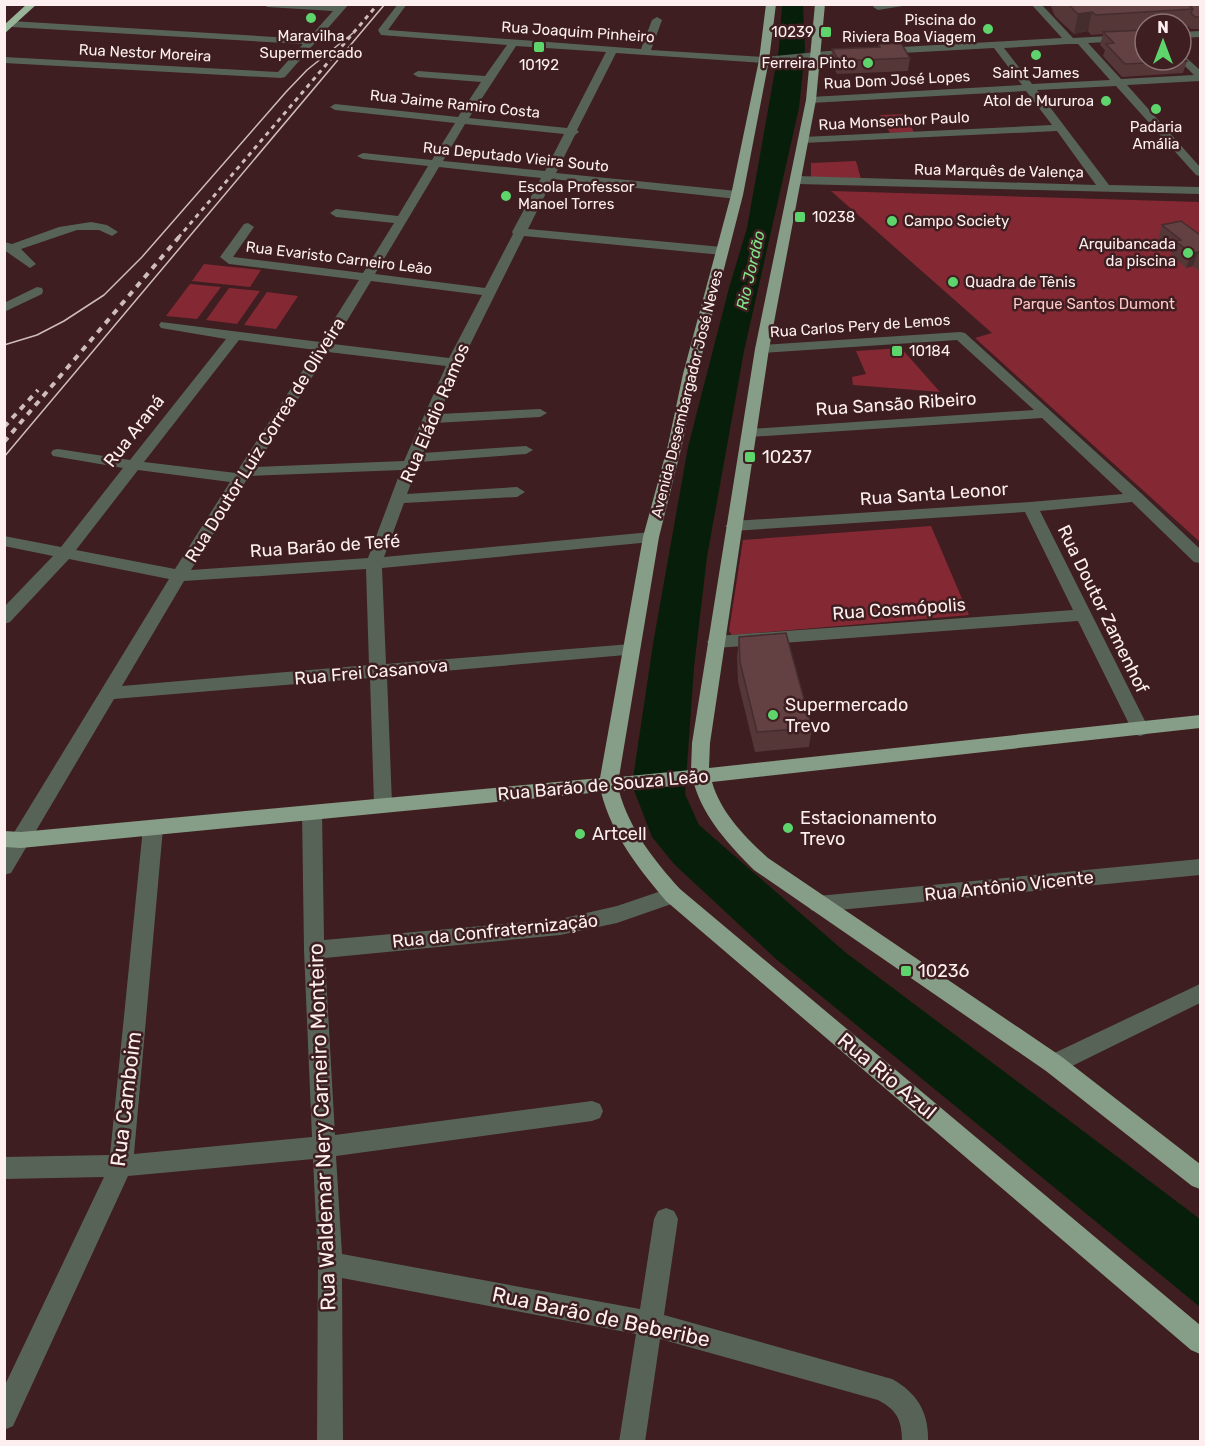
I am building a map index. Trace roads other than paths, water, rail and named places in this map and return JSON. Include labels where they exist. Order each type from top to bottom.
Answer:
[{"type":"highway","points":[[8,27],[33,4]]},
{"type":"main road","name":"Avenida Desembargador José Neves","points":[[616,784],[631,650],[651,537],[769,59],[771,4]]},
{"type":"main road","points":[[820,4],[813,55],[811,100],[762,349],[695,776],[722,822],[739,843],[761,864],[1054,1064],[1200,1178]]},
{"type":"main road","name":"Rua Barão de Souza Leão","points":[[13,840],[839,762],[1200,722]]},
{"type":"main road","name":"Rua Rio Azul","points":[[616,784],[623,831],[637,853],[673,895],[1200,1341]]},
{"type":"street","points":[[267,4],[343,7]]},
{"type":"street","name":"Rua Joaquim Pinheiro","points":[[403,4],[383,30],[389,34],[769,59],[1133,38]]},
{"type":"street","points":[[878,8],[911,4]]},
{"type":"street","points":[[1035,4],[1120,83],[1200,173]]},
{"type":"street","points":[[8,27],[312,42],[343,7]]},
{"type":"street","points":[[645,52],[657,20]]},
{"type":"street","name":"Rua Nestor Moreira","points":[[4,60],[276,76],[284,74],[312,42]]},
{"type":"street","name":"Rua Doutor Luiz Correa de Oliveira","points":[[4,867],[13,840],[111,693],[242,475],[325,346],[488,79],[513,43]]},
{"type":"street","points":[[998,46],[1105,188]]},
{"type":"street","name":"Rua Eládio Ramos","points":[[383,804],[374,563],[412,462],[454,363],[518,232],[573,132],[612,50]]},
{"type":"street","points":[[418,74],[488,79]]},
{"type":"street","name":"Rua Dom José Lopes","points":[[811,100],[1029,89],[1200,77]]},
{"type":"street","name":"Rua Jaime Ramiro Costa","points":[[335,107],[573,132]]},
{"type":"street","name":"Rua Monsenhor Paulo","points":[[803,140],[1059,128]]},
{"type":"street","name":"Rua Deputado Vieira Souto","points":[[363,156],[737,195]]},
{"type":"street","name":"Rua Marquês de Valença","points":[[797,180],[1200,191]]},
{"type":"street","points":[[336,213],[401,220]]},
{"type":"street","points":[[9,247],[74,228],[101,226],[112,232]]},
{"type":"street","name":"Rua Evaristo Carneiro Leão","points":[[248,227],[226,257],[229,260],[488,292]]},
{"type":"street","points":[[518,232],[722,251]]},
{"type":"street","points":[[9,247],[30,264]]},
{"type":"street","points":[[4,308],[37,291]]},
{"type":"street","points":[[166,325],[235,336],[454,363]]},
{"type":"street","name":"Rua Araná","points":[[4,618],[66,552],[131,465],[235,336]]},
{"type":"street","name":"Rua Carlos Pery de Lemos","points":[[762,349],[960,336],[1046,413]]},
{"type":"street","points":[[430,419],[540,413]]},
{"type":"street","points":[[1046,413],[1200,558]]},
{"type":"street","name":"Rua Sansão Ribeiro","points":[[750,434],[1046,413]]},
{"type":"street","points":[[58,453],[131,465],[242,475],[412,462],[526,450]]},
{"type":"street","points":[[398,499],[517,492]]},
{"type":"street","name":"Rua Santa Leonor","points":[[733,526],[1030,507],[1137,497]]},
{"type":"street","name":"Rua Doutor Zamenhof","points":[[1030,507],[1140,729]]},
{"type":"street","name":"Rua Barão de Tefé","points":[[4,541],[181,576],[374,563],[651,537]]},
{"type":"street","name":"Rua Cosmópolis","points":[[716,642],[1084,615]]},
{"type":"street","name":"Rua Frei Casanova","points":[[111,693],[631,650]]},
{"type":"street","name":"Rua Waldemar Nery Carneiro Monteiro","points":[[312,812],[314,950],[330,1264],[330,1442]]},
{"type":"street","name":"Rua Camboim","points":[[4,1418],[121,1166],[153,828]]},
{"type":"street","name":"Rua Antônio Vicente","points":[[818,904],[1200,867]]},
{"type":"street","name":"Rua da Confraternização","points":[[314,950],[560,927],[599,921],[631,912],[673,895]]},
{"type":"street","points":[[1054,1064],[1200,993]]},
{"type":"street","points":[[4,1168],[121,1166],[323,1147],[592,1111]]},
{"type":"street","points":[[632,1442],[666,1219]]},
{"type":"street","name":"Rua Barão de Beberibe","points":[[330,1264],[651,1324],[883,1388],[900,1397],[912,1413],[915,1436]]},
{"type":"water","name":"Rio Jordão","points":[[782,5],[803,5],[805,50],[799,108],[744,351],[707,557],[694,667],[685,794],[699,825],[845,952],[1200,1219],[1200,1307],[776,959],[674,864],[652,837],[632,785],[653,644],[688,447],[747,228],[779,48]]},
{"type":"tram line","points":[[4,457],[385,4]]},
{"type":"tram line","points":[[4,345],[37,335],[64,321],[104,295],[142,257],[286,92],[307,70],[353,33]]},
{"type":"railway","points":[[178,238],[378,4]]},
{"type":"railway","points":[[4,442],[179,237]]},
{"type":"railway","points":[[4,427],[38,390]]},
{"type":"place","name":"Maravilha Supermercado","points":[[311,18]]},
{"type":"place","name":"Piscina do Riviera Boa Viagem","points":[[988,29]]},
{"type":"place","name":"10239","points":[[826,32]]},
{"type":"place","name":"10192","points":[[539,47]]},
{"type":"place","name":"Saint James","points":[[1036,55]]},
{"type":"place","name":"Ferreira Pinto","points":[[868,63]]},
{"type":"place","name":"Atol de Mururoa","points":[[1106,101]]},
{"type":"place","name":"Padaria Amália","points":[[1156,109]]},
{"type":"place","name":"Escola Professor Manoel Torres","points":[[506,196]]},
{"type":"place","name":"10238","points":[[800,217]]},
{"type":"place","name":"Campo Society","points":[[892,221]]},
{"type":"place","name":"Arquibancada da piscina","points":[[1188,253]]},
{"type":"place","name":"Quadra de Tênis","points":[[953,282]]},
{"type":"place","name":"10184","points":[[897,351]]},
{"type":"place","name":"10237","points":[[750,457]]},
{"type":"place","name":"Supermercado Trevo","points":[[773,715]]},
{"type":"place","name":"Estacionamento Trevo","points":[[788,828]]},
{"type":"place","name":"Artcell","points":[[580,834]]},
{"type":"place","name":"10236","points":[[906,971]]},
{"type":"park label","name":"Parque Santos Dumont","points":[[1094,304]]}]
